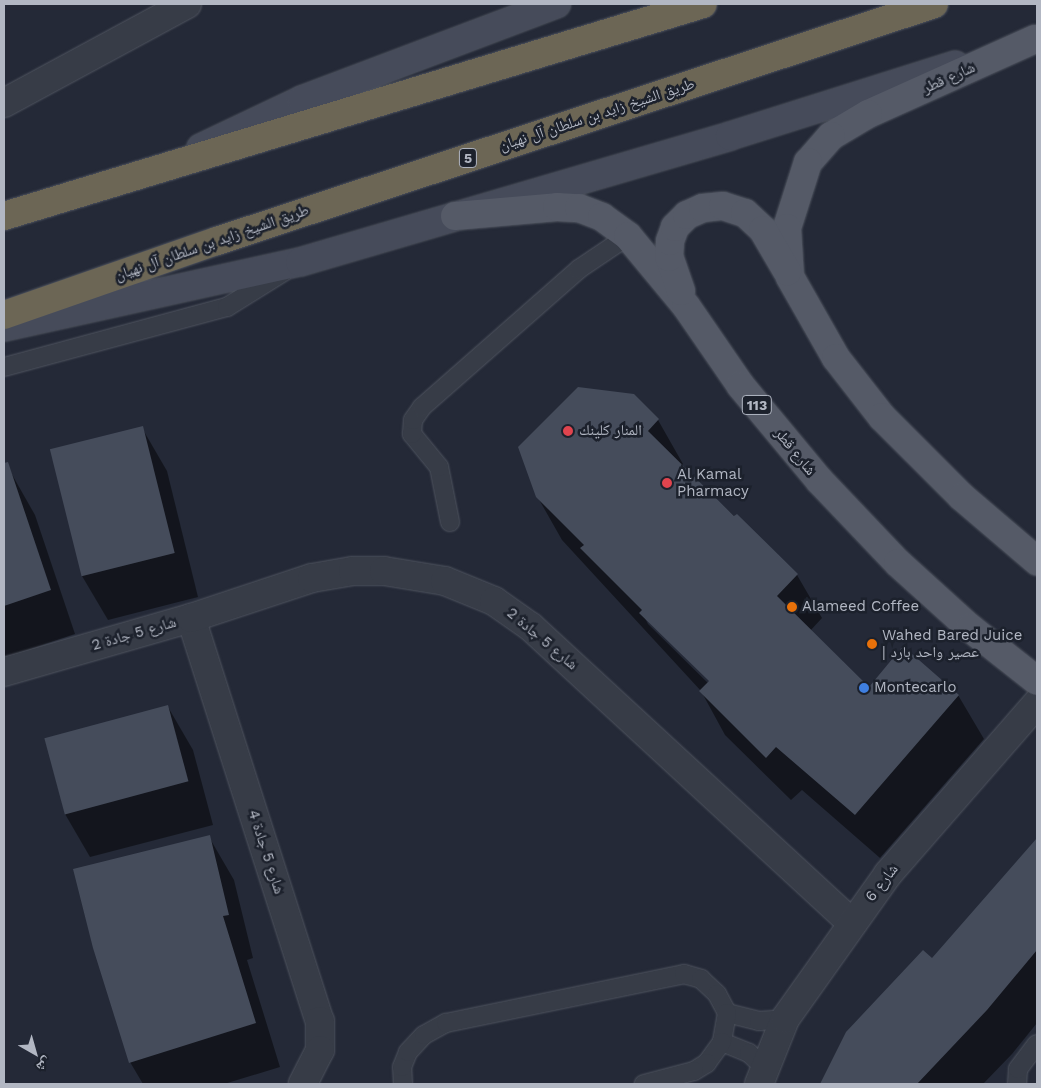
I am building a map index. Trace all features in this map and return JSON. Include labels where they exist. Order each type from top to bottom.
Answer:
[{"type":"highway","points":[[4,216],[157,168],[703,4]]},
{"type":"highway","name":"طريق الشيخ زايد بن سلطان آل نهيان","points":[[4,315],[217,241],[934,4]]},
{"type":"main road","points":[[157,168],[302,100],[556,4]]},
{"type":"main road","points":[[4,327],[300,262],[730,136],[1036,39]]},
{"type":"main road","name":"شارع قطر","points":[[1036,39],[868,114],[831,136],[808,162],[798,188],[787,228],[790,277],[836,358],[882,417],[962,496],[1037,561]]},
{"type":"main road","points":[[686,306],[669,257],[670,242],[675,227],[687,215],[703,208],[723,206],[745,213],[763,230],[790,277]]},
{"type":"main road","name":"شارع قطر","points":[[455,216],[557,207],[579,208],[602,217],[628,236],[686,306],[741,386],[818,480],[898,563],[970,628],[1037,681]]},
{"type":"street","points":[[4,103],[187,4]]},
{"type":"street","name":"شارع 5 جادة 2","points":[[4,672],[191,618],[312,578],[353,571],[415,574],[474,592],[514,613],[532,627],[852,923]]},
{"type":"street","name":"شارع 5 جادة 4","points":[[191,618],[320,1021],[320,1050],[303,1084]]},
{"type":"street","name":"شارع 6","points":[[762,1076],[785,1019],[888,874],[1037,703]]},
{"type":"lane","points":[[450,522],[439,467],[412,434],[412,420],[422,407],[579,269],[628,236]]},
{"type":"lane","points":[[4,367],[227,308],[300,262]]},
{"type":"lane","points":[[403,1084],[402,1067],[408,1052],[424,1034],[446,1023],[684,974],[702,979],[717,994],[727,1013],[722,1042],[707,1063],[694,1071],[644,1084]]},
{"type":"lane","points":[[727,1013],[759,1021],[785,1019]]},
{"type":"lane","points":[[722,1042],[749,1053],[762,1076]]},
{"type":"lane","points":[[1017,1084],[1018,1069],[1037,1044]]},
{"type":"building","points":[[578,387],[634,394],[659,419],[648,431],[734,516],[737,514],[798,574],[777,596],[869,687],[903,646],[959,695],[855,815],[776,747],[766,758],[699,691],[709,681],[639,613],[642,610],[580,548],[584,545],[536,497],[518,447]]},
{"type":"building","points":[[143,426],[175,553],[82,576],[50,449]]},
{"type":"building","points":[[8,462],[51,590],[4,606],[4,463]]},
{"type":"building","points":[[168,705],[188,781],[65,814],[44,738]]},
{"type":"building","points":[[210,835],[229,915],[223,916],[256,1023],[129,1063],[93,948],[73,869]]},
{"type":"building","points":[[1037,838],[1037,950],[987,1010],[917,1084],[820,1084],[846,1032],[923,950],[932,958]]},
{"type":"place","name":"المنار كلينك","points":[[568,431]]},
{"type":"place","name":"Al Kamal Pharmacy","points":[[667,483]]},
{"type":"place","name":"Alameed Coffee","points":[[792,607]]},
{"type":"place","name":"Wahed Bared Juice | عصير واحد بارد","points":[[872,644]]},
{"type":"place","name":"Montecarlo","points":[[864,688]]}]
